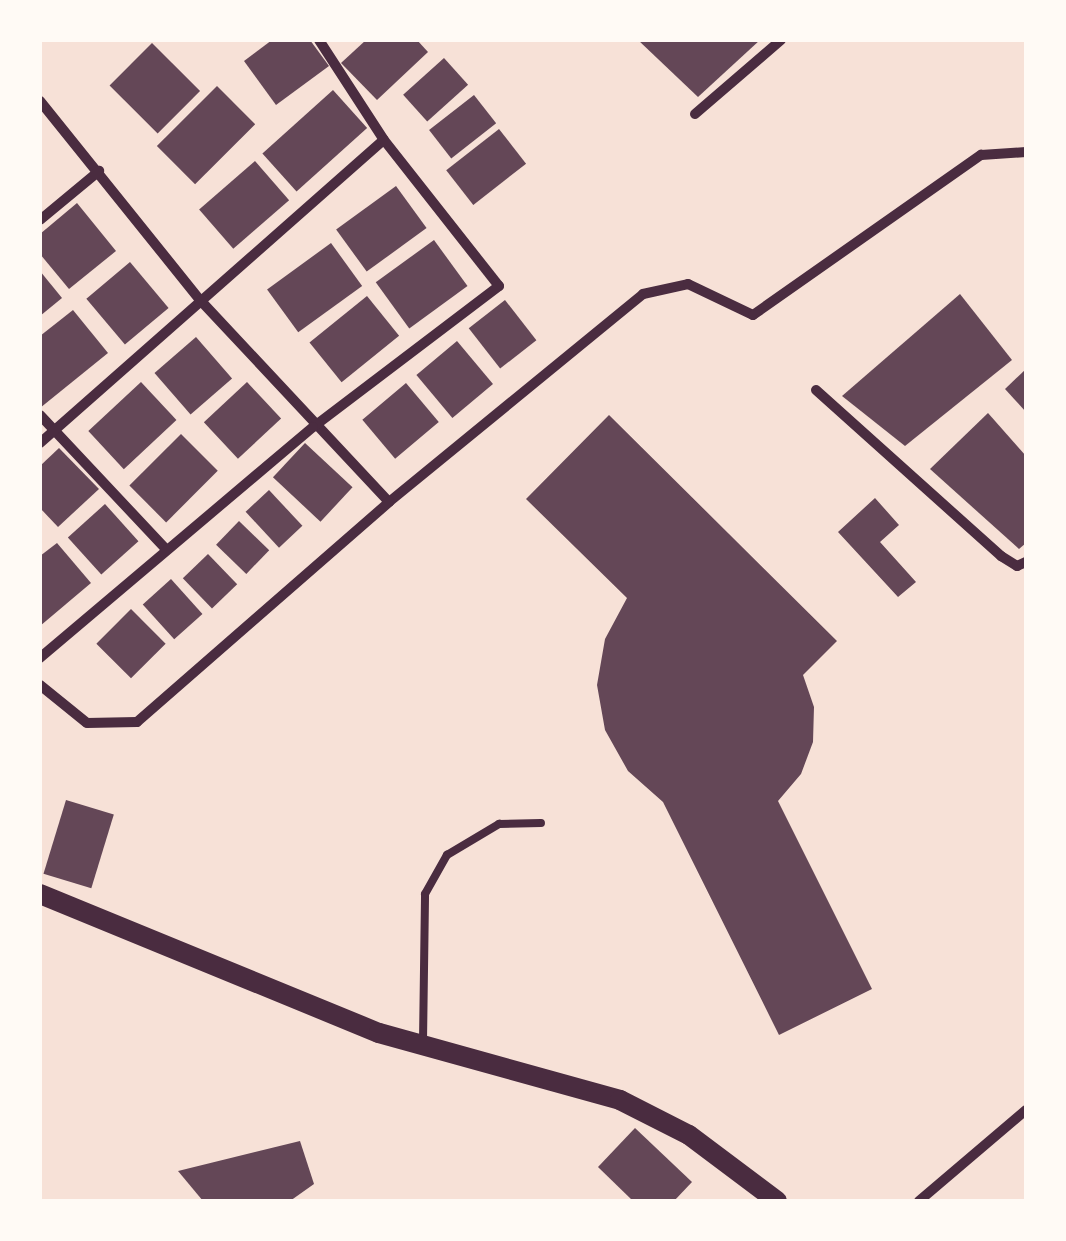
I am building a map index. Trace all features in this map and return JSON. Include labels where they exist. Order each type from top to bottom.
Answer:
[{"type":"main road","points":[[40,894],[423,1046],[620,1100],[689,1135],[776,1201]]},
{"type":"street","points":[[40,658],[313,427],[499,286],[384,140],[319,40]]},
{"type":"street","points":[[695,114],[781,40]]},
{"type":"street","points":[[40,101],[201,300],[313,427],[389,502]]},
{"type":"street","points":[[40,442],[384,140]]},
{"type":"street","points":[[40,685],[87,723],[137,722],[389,502],[643,294],[688,284],[753,314],[981,155],[1026,152]]},
{"type":"street","points":[[40,220],[99,171]]},
{"type":"street","points":[[816,390],[1001,556],[1017,566],[1026,562]]},
{"type":"street","points":[[40,415],[166,548]]},
{"type":"street","points":[[919,1201],[1026,1110]]},
{"type":"lane","points":[[423,1046],[426,894],[446,855],[499,824],[541,823]]},
{"type":"building","points":[[272,40],[310,40],[329,66],[276,105],[244,61]]},
{"type":"building","points":[[366,40],[417,40],[428,52],[377,100],[341,63]]},
{"type":"building","points":[[638,40],[760,40],[698,97]]},
{"type":"building","points":[[152,43],[200,91],[158,134],[110,85]]},
{"type":"building","points":[[444,58],[468,85],[427,122],[403,95]]},
{"type":"building","points":[[217,86],[255,124],[195,184],[157,146]]},
{"type":"building","points":[[333,90],[367,128],[297,191],[262,154]]},
{"type":"building","points":[[474,95],[496,123],[451,158],[429,130]]},
{"type":"building","points":[[499,129],[526,164],[473,205],[446,170]]},
{"type":"building","points":[[255,161],[289,200],[233,249],[199,210]]},
{"type":"building","points":[[396,186],[427,228],[367,272],[336,229]]},
{"type":"building","points":[[77,203],[116,251],[69,289],[40,254],[40,234]]},
{"type":"building","points":[[434,240],[468,286],[409,328],[376,282]]},
{"type":"building","points":[[331,243],[362,286],[298,332],[267,289]]},
{"type":"building","points":[[130,262],[169,308],[125,345],[86,299]]},
{"type":"building","points":[[40,271],[62,298],[40,316]]},
{"type":"building","points":[[960,294],[1012,360],[905,446],[842,396]]},
{"type":"building","points":[[367,296],[399,336],[342,382],[309,343]]},
{"type":"building","points":[[505,300],[536,340],[500,369],[469,328]]},
{"type":"building","points":[[73,310],[108,353],[40,408],[40,336]]},
{"type":"building","points":[[196,337],[232,379],[191,415],[154,373]]},
{"type":"building","points":[[457,341],[493,384],[452,418],[416,375]]},
{"type":"building","points":[[1026,369],[1026,412],[1005,389]]},
{"type":"building","points":[[141,382],[176,420],[124,469],[88,431]]},
{"type":"building","points":[[247,382],[281,419],[238,459],[204,422]]},
{"type":"building","points":[[406,383],[439,422],[395,459],[362,420]]},
{"type":"building","points":[[988,413],[1026,456],[1026,543],[1019,549],[930,469]]},
{"type":"building","points":[[609,415],[837,641],[803,675],[814,707],[813,742],[801,774],[778,801],[872,989],[779,1035],[663,802],[628,771],[605,730],[597,685],[605,639],[627,598],[526,499]]},
{"type":"building","points":[[181,434],[218,471],[166,522],[129,486]]},
{"type":"building","points":[[305,443],[353,487],[320,522],[273,477]]},
{"type":"building","points":[[59,448],[99,489],[58,527],[40,508],[40,466]]},
{"type":"building","points":[[269,490],[302,526],[279,548],[246,512]]},
{"type":"building","points":[[875,498],[899,525],[880,542],[916,582],[898,597],[838,532]]},
{"type":"building","points":[[105,504],[138,541],[101,575],[68,537]]},
{"type":"building","points":[[239,521],[269,550],[246,574],[216,545]]},
{"type":"building","points":[[57,543],[91,583],[40,626],[40,556]]},
{"type":"building","points":[[208,554],[237,584],[212,609],[183,578]]},
{"type":"building","points":[[171,579],[202,614],[174,639],[143,604]]},
{"type":"building","points":[[131,609],[166,644],[131,678],[96,644]]},
{"type":"building","points":[[66,800],[114,815],[91,888],[43,874]]},
{"type":"building","points":[[635,1128],[692,1182],[674,1201],[633,1201],[598,1167]]},
{"type":"building","points":[[300,1141],[314,1184],[290,1201],[203,1201],[178,1171]]}]
